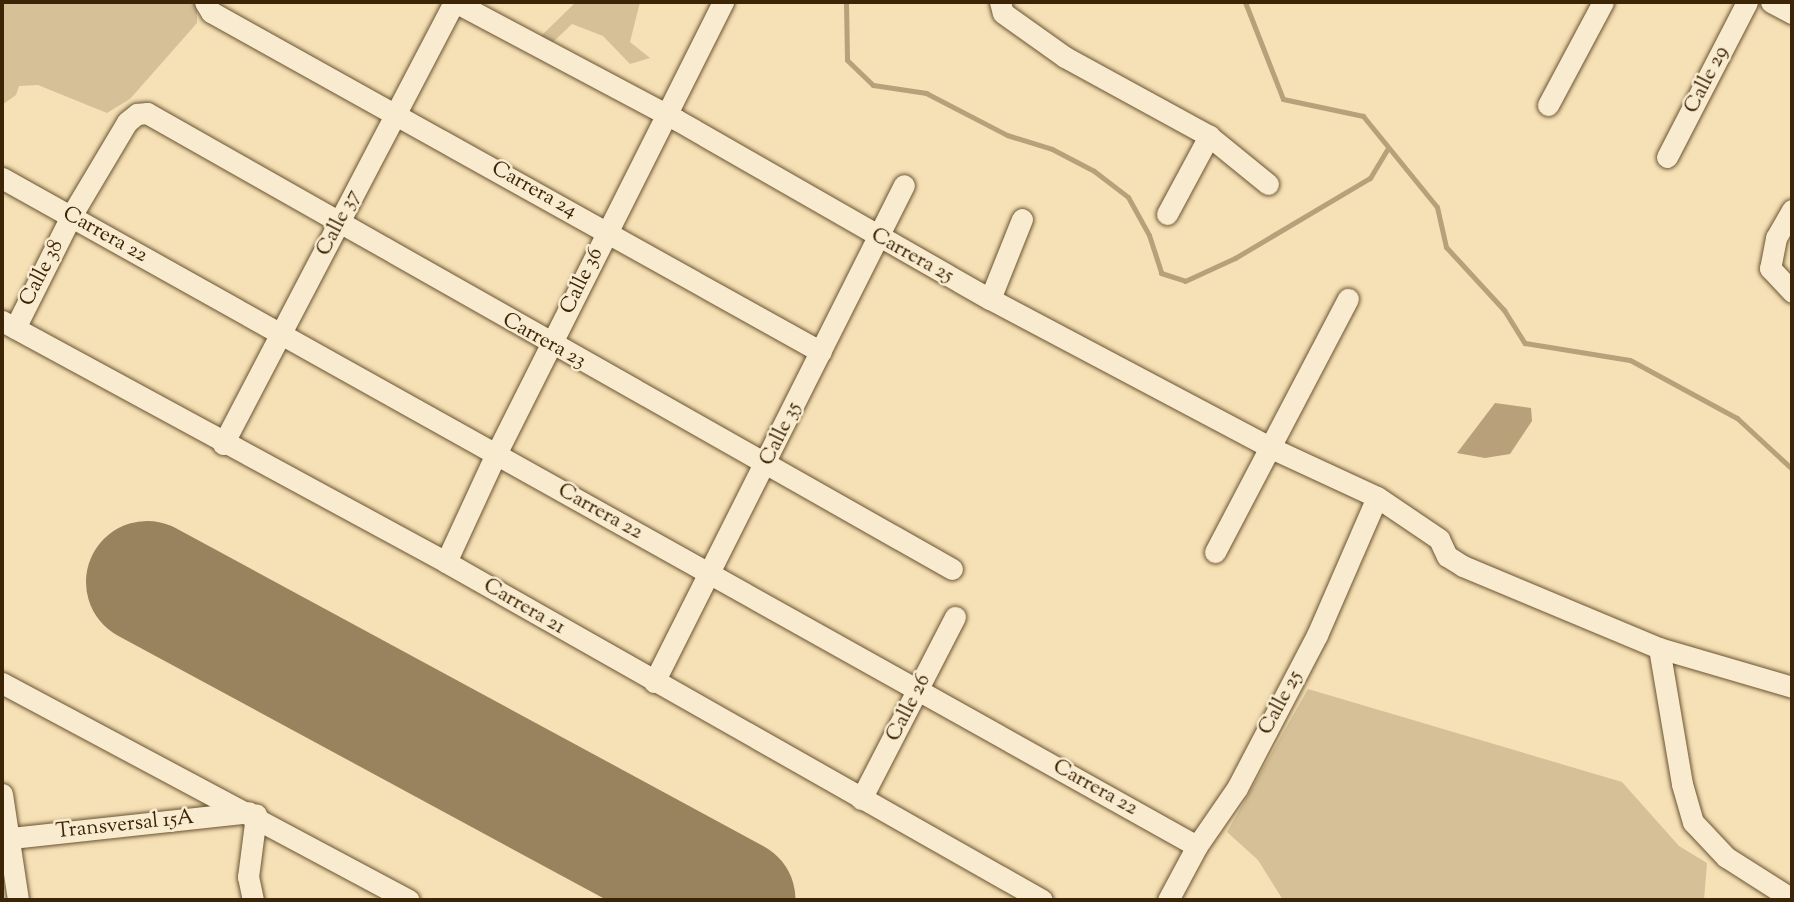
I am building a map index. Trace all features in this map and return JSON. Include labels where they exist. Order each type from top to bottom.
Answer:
[{"type":"street","name":"Carrera 24","points":[[205,2],[211,12],[607,230],[821,352]]},
{"type":"street","name":"Carrera 25","points":[[454,2],[665,114],[879,239],[990,299],[1269,447],[1377,497],[1439,539],[1447,556],[1463,566],[1659,648],[1792,687]]},
{"type":"street","name":"Calle 37","points":[[223,444],[284,335],[338,224],[454,2]]},
{"type":"street","name":"Calle 36","points":[[446,562],[496,454],[723,2]]},
{"type":"street","points":[[1000,2],[1003,13],[1065,57],[1209,136],[1268,184]]},
{"type":"street","points":[[1548,105],[1603,2]]},
{"type":"street","name":"Calle 29","points":[[1667,158],[1748,2]]},
{"type":"street","points":[[1771,2],[1792,13]]},
{"type":"street","name":"Carrera 23","points":[[138,114],[147,113],[550,345],[952,569]]},
{"type":"street","name":"Calle 38","points":[[8,324],[130,118],[138,114]]},
{"type":"street","points":[[1167,214],[1209,136]]},
{"type":"street","name":"Carrera 22","points":[[2,178],[1197,846]]},
{"type":"street","name":"Calle 35","points":[[654,682],[711,574],[904,185]]},
{"type":"street","points":[[1792,210],[1776,238],[1770,268],[1792,292]]},
{"type":"street","points":[[990,299],[1022,219]]},
{"type":"street","points":[[1215,552],[1348,299]]},
{"type":"street","name":"Carrera 21","points":[[8,324],[223,444],[446,562],[1042,900]]},
{"type":"street","name":"Calle 25","points":[[1168,900],[1197,846],[1237,788],[1317,635],[1377,497]]},
{"type":"street","name":"Calle 26","points":[[861,799],[955,617]]},
{"type":"street","points":[[1659,648],[1682,784],[1693,822],[1726,857],[1792,899]]},
{"type":"street","points":[[2,683],[252,813],[409,900]]},
{"type":"street","points":[[2,794],[5,838],[18,900]]},
{"type":"street","points":[[252,813],[248,877],[253,900]]},
{"type":"street","name":"Transversal 15A","points":[[5,838],[252,813]]},
{"type":"shaded area","points":[[2,2],[197,2],[197,23],[130,99],[107,113],[38,85],[19,86],[16,95],[2,105]]},
{"type":"shaded area","points":[[576,2],[640,2],[630,42],[650,58],[630,64],[603,36],[572,24],[552,43],[540,37]]},
{"type":"shaded area","points":[[1495,403],[1531,408],[1532,421],[1510,454],[1485,458],[1457,453]]},
{"type":"shaded area","points":[[1308,689],[1622,782],[1679,846],[1707,863],[1704,900],[1283,900],[1258,860],[1227,832]]},
{"type":"waterway","points":[[846,2],[847,60],[873,85],[926,93],[1007,135],[1052,149],[1094,171],[1128,197],[1149,235],[1161,273],[1185,281],[1235,258],[1370,178],[1388,148]]},
{"type":"waterway","points":[[1245,2],[1283,99],[1363,116],[1437,207],[1446,247],[1504,310],[1525,343],[1630,360],[1737,418],[1792,469]]},
{"type":"runway","points":[[147,582],[735,900]]}]
